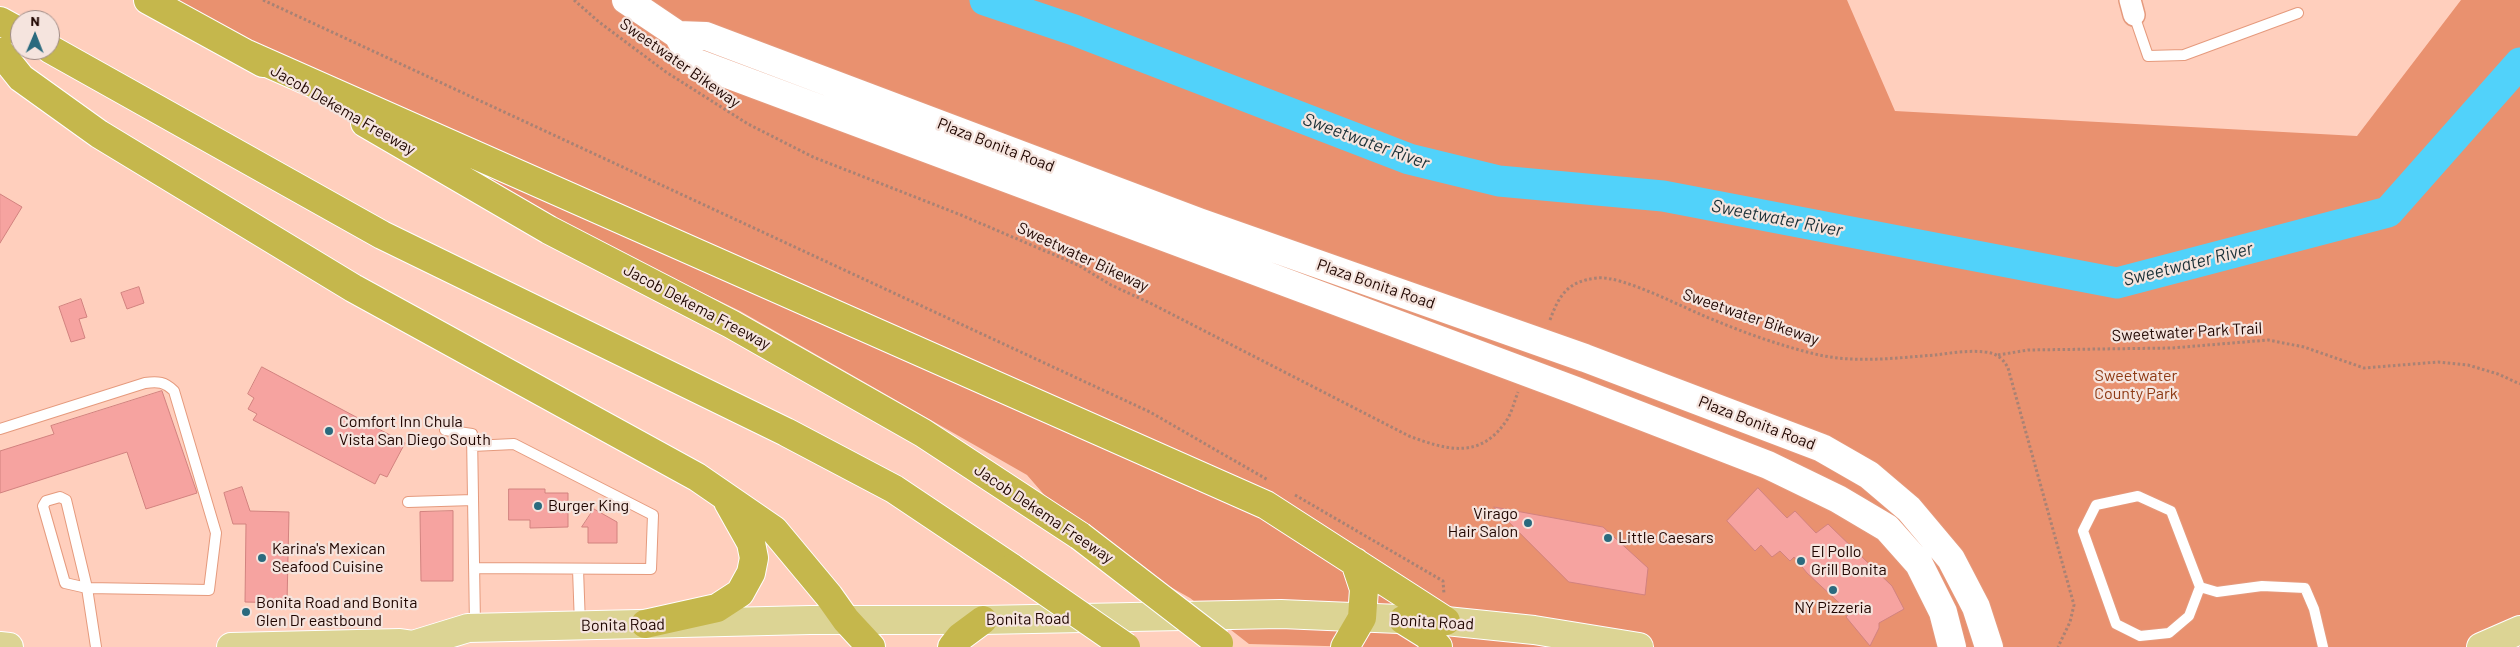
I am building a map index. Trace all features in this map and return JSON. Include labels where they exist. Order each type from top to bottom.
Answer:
[{"type":"highway","name":"Jacob Dekema Freeway","points":[[148,0],[247,54],[549,230],[731,324],[923,433],[1080,536],[1224,647]]},
{"type":"highway","points":[[0,52],[21,78],[99,134],[353,288],[697,477],[725,496],[774,530],[830,596],[846,620],[871,647]]},
{"type":"highway","points":[[247,54],[1266,506],[1446,620]]},
{"type":"highway","points":[[60,55],[382,235],[786,432],[894,489],[1126,647]]},
{"type":"highway","points":[[645,624],[717,608],[743,589],[751,573],[754,558],[751,543],[725,496]]},
{"type":"highway","points":[[1345,647],[1362,618],[1364,589],[1356,562]]},
{"type":"highway","points":[[952,647],[960,637],[983,620]]},
{"type":"highway","points":[[1403,620],[1427,635],[1438,647]]},
{"type":"main road","name":"Plaza Bonita Road","points":[[626,0],[678,35],[692,60],[1120,222],[1574,390],[1768,465],[1838,499],[1887,528],[1919,564],[1943,612],[1952,647]]},
{"type":"main road","name":"Plaza Bonita Road","points":[[678,35],[706,36],[1199,222],[1586,358],[1822,448],[1869,475],[1909,509],[1951,559],[1976,606],[1989,647]]},
{"type":"main road","name":"Bonita Road","points":[[231,647],[420,646],[475,628],[846,620],[983,620],[1280,614],[1403,620],[1446,620],[1534,630],[1639,647]]},
{"type":"main road","points":[[2481,647],[2520,630]]},
{"type":"main road","points":[[0,646],[9,647]]},
{"type":"lane","points":[[2132,8],[2148,56],[2184,55],[2298,13]]},
{"type":"lane","points":[[0,429],[145,383],[157,382],[166,384],[174,391],[216,533],[209,590],[87,588],[65,583],[43,506],[46,501],[60,497],[66,500],[87,588],[96,647]]},
{"type":"lane","points":[[445,430],[472,434],[475,628]]},
{"type":"lane","points":[[472,446],[514,444],[653,514],[651,569],[474,568]]},
{"type":"lane","points":[[2138,496],[2171,511],[2200,588],[2189,616],[2169,632],[2140,636],[2116,624],[2083,531],[2096,505],[2138,496]]},
{"type":"lane","points":[[408,502],[473,500]]},
{"type":"lane","points":[[578,569],[580,626]]},
{"type":"lane","points":[[2200,588],[2217,592],[2262,586],[2305,588],[2314,610],[2324,647]]},
{"type":"path","points":[[263,0],[1150,412],[1270,481]]},
{"type":"path","name":"Sweetwater Bikeway","points":[[574,0],[599,22],[666,72],[723,110],[814,157],[952,211],[1078,265],[1111,286],[1152,304],[1410,436],[1441,448],[1476,447],[1486,441],[1505,424],[1519,392]]},
{"type":"path","name":"Sweetwater Bikeway","points":[[1550,320],[1558,299],[1573,284],[1598,278],[1624,283],[1715,321],[1811,353],[1846,360],[1964,352],[1985,352],[1998,355]]},
{"type":"path","name":"Sweetwater Park Trail","points":[[1998,355],[2028,350],[2172,348],[2268,340],[2304,347],[2364,368],[2438,362],[2468,365],[2498,374],[2520,384]]},
{"type":"path","points":[[1998,355],[2004,360],[2008,368],[2074,605],[2070,622],[2058,647]]},
{"type":"path","points":[[1287,491],[1443,581],[1446,620]]},
{"type":"green space","name":"Sweetwater County Park","points":[[148,0],[1847,0],[1895,111],[2357,136],[2461,0],[2520,0],[2520,647],[1363,647],[1249,644],[1190,598],[1080,536],[1027,475],[740,311],[554,220]]},
{"type":"building","points":[[0,194],[22,207],[0,243]]},
{"type":"building","points":[[139,287],[144,303],[127,309],[121,293]]},
{"type":"building","points":[[81,299],[87,317],[79,319],[85,338],[71,342],[59,307]]},
{"type":"building","name":"Comfort Inn Chula Vista San Diego South","points":[[262,367],[405,443],[387,477],[380,474],[375,484],[253,420],[257,414],[248,409],[254,398],[248,394]]},
{"type":"building","points":[[162,391],[197,493],[146,509],[127,452],[0,493],[0,451],[54,434],[51,426]]},
{"type":"building","points":[[242,487],[250,511],[289,512],[287,603],[245,602],[246,524],[233,524],[224,493]]},
{"type":"building","points":[[1758,488],[1787,518],[1795,511],[1816,533],[1828,524],[1892,586],[1904,609],[1879,623],[1879,628],[1870,646],[1846,617],[1850,613],[1807,573],[1794,557],[1790,561],[1780,551],[1772,557],[1761,545],[1755,551],[1727,521]]},
{"type":"building","name":"Burger King","points":[[509,489],[545,489],[545,493],[568,493],[568,527],[530,528],[530,520],[509,520]]},
{"type":"building","points":[[1494,507],[1603,527],[1648,568],[1645,595],[1569,582]]},
{"type":"building","points":[[594,509],[617,522],[617,543],[588,543],[588,527],[582,527]]},
{"type":"building","points":[[453,511],[453,581],[421,581],[420,512]]},
{"type":"waterway","name":"Sweetwater River","points":[[985,0],[1074,30],[1409,159],[1499,181],[1663,196],[2117,283],[2388,212],[2520,63]]},
{"type":"place","name":"Comfort Inn Chula Vista San Diego South","points":[[329,431]]},
{"type":"place","name":"Burger King","points":[[538,506]]},
{"type":"place","name":"Virago Hair Salon","points":[[1528,523]]},
{"type":"place","name":"Little Caesars","points":[[1608,538]]},
{"type":"place","name":"Karina's Mexican Seafood Cuisine","points":[[262,558]]},
{"type":"place","name":"El Pollo Grill Bonita","points":[[1801,561]]},
{"type":"place","name":"NY Pizzeria","points":[[1833,590]]},
{"type":"place","name":"Bonita Road and Bonita Glen Dr eastbound","points":[[246,612]]}]
